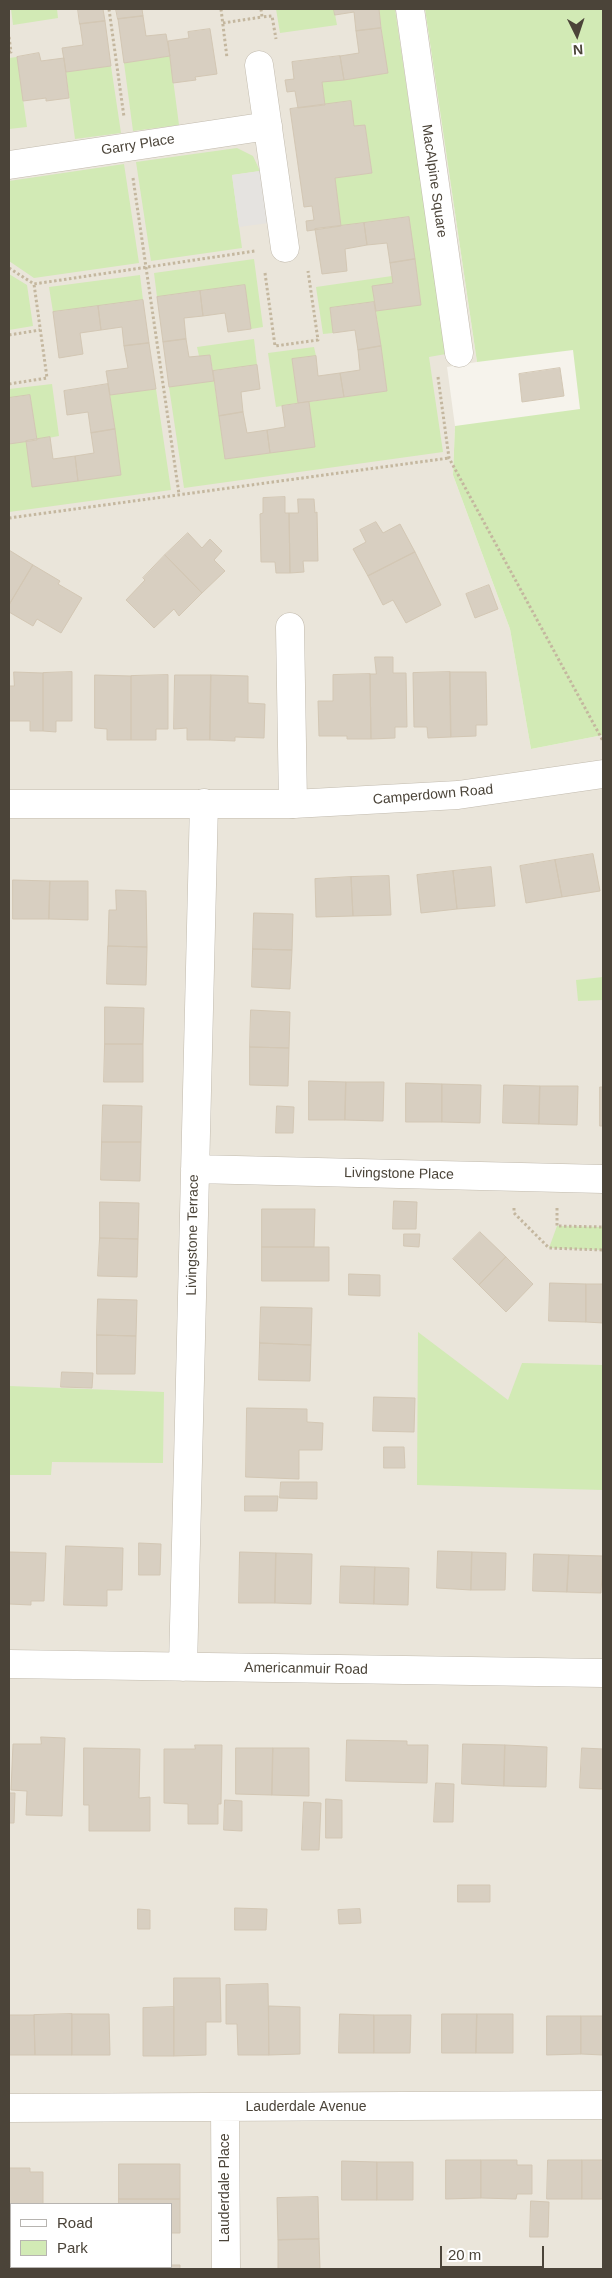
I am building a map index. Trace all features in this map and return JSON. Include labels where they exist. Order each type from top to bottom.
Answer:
[{"type":"street","name":"MacAlpine Square","points":[[410,9],[459,353]]},
{"type":"street","points":[[259,65],[268,126],[274,249]]},
{"type":"street","name":"Garry Place","points":[[9,165],[268,126]]},
{"type":"street","points":[[290,627],[293,804]]},
{"type":"street","name":"Camperdown Road","points":[[9,804],[293,804],[458,796],[603,774]]},
{"type":"street","name":"Livingstone Terrace","points":[[183,1667],[204,803]]},
{"type":"street","name":"Livingstone Place","points":[[195,1169],[603,1179]]},
{"type":"street","name":"Americanmuir Road","points":[[9,1664],[603,1673]]},
{"type":"street","name":"Lauderdale Avenue","points":[[9,2108],[603,2105]]},
{"type":"street","name":"Lauderdale Place","points":[[225,2107],[226,2269]]},
{"type":"path","points":[[221,9],[228,60]]},
{"type":"path","points":[[223,23],[262,17]]},
{"type":"path","points":[[9,37],[11,52],[9,52]]},
{"type":"path","points":[[9,268],[34,284],[146,267],[274,249],[304,245],[318,340],[275,346],[274,249]]},
{"type":"path","points":[[146,267],[179,494]]},
{"type":"path","points":[[9,384],[47,378],[34,284]]},
{"type":"path","points":[[9,335],[40,330]]},
{"type":"path","points":[[459,353],[436,361],[449,458],[603,742]]},
{"type":"path","points":[[9,518],[449,458]]},
{"type":"path","points":[[515,1177],[514,1213],[549,1248],[603,1250]]},
{"type":"path","points":[[558,1178],[557,1226],[603,1227]]},
{"type":"shaded area","points":[[9,9],[425,9],[477,362],[447,367],[455,426],[453,475],[510,629],[531,749],[603,735],[603,2269],[9,2269]]},
{"type":"shaded area","points":[[260,171],[268,223],[239,227],[232,175]]},
{"type":"green space","points":[[11,9],[57,9],[58,18],[13,25]]},
{"type":"green space","points":[[276,9],[334,9],[337,25],[280,33]]},
{"type":"green space","points":[[379,9],[395,9],[446,354],[429,357],[443,452],[184,488],[169,387],[214,381],[225,459],[315,447],[309,402],[387,391],[376,311],[421,304],[409,217],[341,226],[335,178],[372,173],[365,125],[354,126],[350,101],[325,105],[322,82],[387,73]]},
{"type":"green space","points":[[425,9],[603,9],[603,735],[531,749],[510,629],[453,475],[455,426],[580,409],[573,350],[477,362]]},
{"type":"green space","points":[[170,56],[179,125],[133,131],[124,63]]},
{"type":"green space","points":[[17,57],[27,127],[9,129],[9,58]]},
{"type":"green space","points":[[111,66],[121,133],[75,139],[66,72]]},
{"type":"green space","points":[[237,148],[253,156],[260,171],[232,175],[242,248],[151,261],[136,162]]},
{"type":"green space","points":[[124,164],[139,263],[34,278],[9,261],[9,181]]},
{"type":"green space","points":[[254,259],[263,327],[251,329],[245,285],[157,297],[154,273]]},
{"type":"green space","points":[[9,274],[27,285],[33,326],[9,330]]},
{"type":"green space","points":[[140,275],[143,300],[53,312],[49,287]]},
{"type":"green space","points":[[392,276],[393,283],[373,286],[374,302],[330,308],[333,333],[323,334],[316,287]]},
{"type":"green space","points":[[254,339],[257,365],[213,371],[210,355],[199,356],[197,347]]},
{"type":"green space","points":[[314,347],[316,356],[292,360],[298,403],[276,407],[268,353]]},
{"type":"green space","points":[[52,384],[59,436],[37,440],[30,395],[9,398],[9,389]]},
{"type":"green space","points":[[156,389],[171,490],[9,512],[9,444],[26,441],[33,487],[121,475],[110,395]]},
{"type":"green space","points":[[603,977],[603,1000],[578,1001],[576,980]]},
{"type":"green space","points":[[557,1226],[603,1227],[603,1250],[549,1248]]},
{"type":"green space","points":[[418,1332],[508,1400],[522,1363],[603,1365],[603,1490],[417,1485]]},
{"type":"green space","points":[[9,1386],[164,1392],[163,1463],[52,1462],[51,1475],[9,1475]]},
{"type":"building","points":[[78,9],[103,9],[105,21],[80,24]]},
{"type":"building","points":[[116,9],[142,9],[143,16],[118,19]]},
{"type":"building","points":[[334,9],[379,9],[381,28],[356,31],[354,12],[335,15]]},
{"type":"building","points":[[143,16],[146,36],[166,34],[170,56],[124,63],[118,19]]},
{"type":"building","points":[[105,21],[111,66],[66,72],[62,48],[83,45],[80,24]]},
{"type":"building","points":[[381,28],[388,73],[344,80],[340,56],[359,53],[356,31]]},
{"type":"building","points":[[210,29],[217,74],[195,77],[196,80],[173,83],[168,41],[189,38],[188,32]]},
{"type":"building","points":[[39,53],[41,61],[64,58],[69,98],[23,101],[17,57]]},
{"type":"building","points":[[340,56],[344,80],[322,82],[325,105],[298,108],[295,91],[287,92],[285,80],[294,79],[292,62]]},
{"type":"building","points":[[351,101],[354,126],[365,125],[372,173],[335,178],[341,226],[307,231],[306,221],[314,220],[312,206],[304,207],[290,109]]},
{"type":"building","points":[[409,217],[415,259],[390,263],[387,243],[367,245],[364,223]]},
{"type":"building","points":[[364,223],[367,245],[345,249],[347,271],[322,274],[315,229]]},
{"type":"building","points":[[415,259],[421,305],[376,311],[372,286],[393,283],[390,263]]},
{"type":"building","points":[[245,285],[251,329],[228,332],[225,313],[203,316],[200,291]]},
{"type":"building","points":[[200,291],[203,316],[184,318],[186,339],[163,342],[157,297]]},
{"type":"building","points":[[143,300],[149,343],[124,346],[122,327],[101,330],[98,306]]},
{"type":"building","points":[[374,302],[381,346],[358,350],[355,330],[333,333],[330,308]]},
{"type":"building","points":[[98,306],[101,330],[80,333],[83,354],[59,358],[53,312]]},
{"type":"building","points":[[186,339],[189,357],[210,355],[214,381],[169,387],[163,342]]},
{"type":"building","points":[[149,343],[156,389],[110,395],[106,371],[128,368],[124,346]]},
{"type":"building","points":[[381,346],[387,391],[344,397],[340,373],[360,370],[358,350]]},
{"type":"building","points":[[316,356],[318,376],[340,373],[344,397],[298,403],[292,359]]},
{"type":"building","points":[[257,365],[260,389],[241,392],[243,412],[219,416],[213,371]]},
{"type":"building","points":[[560,368],[564,396],[522,402],[519,374]]},
{"type":"building","points":[[108,384],[115,429],[91,433],[88,412],[67,415],[64,391]]},
{"type":"building","points":[[30,395],[37,440],[9,444],[9,398]]},
{"type":"building","points":[[309,402],[315,447],[270,453],[267,430],[285,427],[282,406]]},
{"type":"building","points":[[243,412],[247,433],[267,430],[270,453],[225,459],[219,416]]},
{"type":"building","points":[[115,429],[121,475],[78,481],[75,456],[94,453],[91,433]]},
{"type":"building","points":[[50,437],[53,459],[75,456],[78,481],[32,487],[26,441]]},
{"type":"building","points":[[285,497],[285,513],[289,513],[290,573],[276,573],[275,562],[261,562],[260,514],[263,513],[263,498]]},
{"type":"building","points":[[298,499],[314,499],[315,513],[317,512],[318,561],[303,561],[304,572],[290,573],[289,513],[298,513]]},
{"type":"building","points":[[376,522],[383,533],[400,524],[415,552],[368,576],[353,549],[366,542],[360,530]]},
{"type":"building","points":[[188,533],[202,548],[210,539],[222,551],[214,560],[225,571],[202,593],[165,555]]},
{"type":"building","points":[[9,550],[33,565],[9,605]]},
{"type":"building","points":[[415,552],[441,605],[406,623],[393,600],[383,605],[368,576]]},
{"type":"building","points":[[165,555],[202,593],[179,616],[174,609],[154,628],[126,600],[145,580],[143,578]]},
{"type":"building","points":[[33,565],[60,581],[58,584],[82,598],[61,633],[37,619],[33,626],[9,612],[9,605]]},
{"type":"building","points":[[489,585],[498,609],[475,618],[466,594]]},
{"type":"building","points":[[375,657],[393,657],[393,673],[406,673],[407,727],[395,727],[395,738],[371,739],[370,674],[376,674]]},
{"type":"building","points":[[14,672],[43,673],[43,731],[30,731],[30,721],[9,721],[9,686],[14,686]]},
{"type":"building","points":[[72,672],[72,721],[56,721],[56,732],[43,731],[43,673]]},
{"type":"building","points":[[450,672],[486,672],[487,725],[476,725],[476,736],[451,737]]},
{"type":"building","points":[[450,672],[451,737],[428,738],[427,727],[414,727],[413,673]]},
{"type":"building","points":[[370,674],[371,739],[347,739],[347,736],[319,736],[318,701],[333,701],[333,675]]},
{"type":"building","points":[[95,675],[131,676],[131,740],[107,740],[107,729],[95,728]]},
{"type":"building","points":[[168,675],[168,729],[156,729],[156,740],[131,740],[131,676]]},
{"type":"building","points":[[175,675],[211,675],[210,740],[187,740],[187,728],[174,729]]},
{"type":"building","points":[[211,675],[248,676],[248,703],[265,704],[264,738],[235,737],[235,741],[210,740]]},
{"type":"building","points":[[593,854],[600,891],[562,897],[555,860]]},
{"type":"building","points":[[555,860],[562,897],[526,903],[520,866]]},
{"type":"building","points":[[491,867],[495,906],[457,909],[453,871]]},
{"type":"building","points":[[453,871],[457,909],[421,913],[417,875]]},
{"type":"building","points":[[389,876],[391,915],[353,916],[351,877]]},
{"type":"building","points":[[351,877],[353,916],[316,917],[315,879]]},
{"type":"building","points":[[13,880],[50,881],[49,919],[13,919]]},
{"type":"building","points":[[50,881],[88,881],[88,920],[49,919]]},
{"type":"building","points":[[116,890],[146,891],[147,947],[108,946],[109,910],[116,910]]},
{"type":"building","points":[[254,913],[293,914],[292,950],[253,949]]},
{"type":"building","points":[[108,946],[147,947],[146,985],[107,984]]},
{"type":"building","points":[[253,949],[292,950],[290,989],[252,987]]},
{"type":"building","points":[[105,1007],[144,1008],[143,1044],[105,1044]]},
{"type":"building","points":[[251,1010],[290,1012],[289,1048],[250,1047]]},
{"type":"building","points":[[105,1044],[143,1044],[143,1082],[104,1082]]},
{"type":"building","points":[[250,1047],[289,1048],[288,1086],[250,1085]]},
{"type":"building","points":[[309,1081],[346,1082],[345,1120],[309,1120]]},
{"type":"building","points":[[346,1082],[384,1082],[383,1121],[345,1120]]},
{"type":"building","points":[[406,1083],[442,1084],[442,1122],[406,1122]]},
{"type":"building","points":[[442,1084],[481,1085],[480,1123],[442,1122]]},
{"type":"building","points":[[504,1085],[540,1086],[539,1124],[503,1123]]},
{"type":"building","points":[[540,1086],[578,1086],[577,1125],[539,1124]]},
{"type":"building","points":[[600,1087],[603,1087],[603,1126],[600,1126]]},
{"type":"building","points":[[103,1105],[142,1106],[141,1142],[102,1142]]},
{"type":"building","points":[[277,1106],[294,1107],[293,1133],[276,1133]]},
{"type":"building","points":[[102,1142],[141,1142],[140,1181],[101,1180]]},
{"type":"building","points":[[394,1201],[417,1202],[416,1229],[393,1229]]},
{"type":"building","points":[[100,1202],[139,1203],[138,1239],[100,1238]]},
{"type":"building","points":[[262,1209],[315,1209],[314,1247],[262,1247]]},
{"type":"building","points":[[480,1232],[506,1257],[479,1285],[453,1259]]},
{"type":"building","points":[[404,1234],[420,1234],[419,1247],[404,1246]]},
{"type":"building","points":[[100,1238],[138,1239],[137,1277],[98,1276]]},
{"type":"building","points":[[262,1247],[329,1247],[329,1281],[262,1281]]},
{"type":"building","points":[[506,1257],[533,1284],[506,1312],[479,1285]]},
{"type":"building","points":[[349,1274],[380,1275],[380,1296],[349,1295]]},
{"type":"building","points":[[550,1283],[586,1284],[586,1322],[549,1321]]},
{"type":"building","points":[[586,1284],[603,1284],[603,1323],[586,1322]]},
{"type":"building","points":[[98,1299],[137,1300],[136,1336],[97,1335]]},
{"type":"building","points":[[261,1307],[312,1308],[311,1345],[260,1343]]},
{"type":"building","points":[[97,1335],[136,1336],[135,1374],[97,1374]]},
{"type":"building","points":[[260,1343],[311,1345],[310,1381],[259,1380]]},
{"type":"building","points":[[62,1372],[93,1373],[92,1388],[61,1387]]},
{"type":"building","points":[[374,1397],[415,1398],[414,1432],[373,1431]]},
{"type":"building","points":[[247,1408],[307,1409],[307,1422],[323,1423],[322,1450],[299,1450],[299,1479],[246,1477]]},
{"type":"building","points":[[384,1447],[404,1447],[405,1468],[384,1468]]},
{"type":"building","points":[[281,1482],[317,1482],[317,1499],[280,1498]]},
{"type":"building","points":[[245,1496],[278,1496],[277,1511],[245,1511]]},
{"type":"building","points":[[139,1543],[161,1544],[160,1575],[139,1575]]},
{"type":"building","points":[[66,1546],[123,1548],[122,1590],[107,1590],[107,1606],[64,1605]]},
{"type":"building","points":[[438,1551],[472,1552],[471,1590],[437,1588]]},
{"type":"building","points":[[9,1552],[46,1553],[44,1601],[31,1601],[31,1605],[9,1604]]},
{"type":"building","points":[[240,1552],[276,1553],[275,1603],[239,1603]]},
{"type":"building","points":[[472,1552],[506,1553],[505,1590],[471,1590]]},
{"type":"building","points":[[276,1553],[312,1554],[311,1604],[275,1603]]},
{"type":"building","points":[[534,1554],[569,1555],[567,1592],[533,1591]]},
{"type":"building","points":[[569,1555],[603,1556],[601,1593],[567,1592]]},
{"type":"building","points":[[341,1566],[375,1567],[374,1604],[340,1603]]},
{"type":"building","points":[[375,1567],[409,1568],[408,1605],[374,1604]]},
{"type":"building","points":[[41,1737],[65,1738],[62,1816],[26,1815],[27,1791],[11,1790],[13,1744],[41,1744]]},
{"type":"building","points":[[347,1740],[407,1741],[407,1745],[428,1745],[427,1783],[346,1781]]},
{"type":"building","points":[[463,1744],[505,1745],[504,1786],[462,1784]]},
{"type":"building","points":[[195,1745],[222,1745],[221,1804],[218,1804],[218,1824],[188,1824],[188,1804],[164,1803],[164,1749],[195,1749]]},
{"type":"building","points":[[505,1745],[547,1747],[546,1787],[504,1786]]},
{"type":"building","points":[[84,1748],[140,1749],[139,1798],[150,1797],[150,1831],[89,1831],[89,1805],[84,1805]]},
{"type":"building","points":[[236,1748],[273,1748],[272,1795],[236,1794]]},
{"type":"building","points":[[273,1748],[309,1748],[309,1796],[272,1795]]},
{"type":"building","points":[[582,1748],[603,1749],[603,1789],[580,1788]]},
{"type":"building","points":[[436,1783],[454,1784],[453,1822],[434,1822]]},
{"type":"building","points":[[9,1793],[15,1793],[14,1823],[9,1823]]},
{"type":"building","points":[[326,1799],[342,1800],[342,1838],[326,1838]]},
{"type":"building","points":[[225,1800],[242,1801],[242,1831],[224,1830]]},
{"type":"building","points":[[304,1802],[321,1803],[319,1850],[302,1850]]},
{"type":"building","points":[[458,1885],[490,1885],[490,1902],[458,1902]]},
{"type":"building","points":[[235,1908],[267,1909],[266,1930],[235,1930]]},
{"type":"building","points":[[138,1909],[150,1910],[150,1929],[138,1929]]},
{"type":"building","points":[[360,1909],[361,1923],[339,1924],[338,1910]]},
{"type":"building","points":[[174,1978],[220,1978],[221,2022],[206,2022],[206,2055],[174,2056]]},
{"type":"building","points":[[268,1984],[269,2055],[238,2055],[237,2024],[226,2024],[226,1985]]},
{"type":"building","points":[[269,2006],[300,2007],[300,2054],[269,2055]]},
{"type":"building","points":[[174,2007],[174,2056],[143,2056],[143,2008]]},
{"type":"building","points":[[72,2014],[72,2055],[35,2055],[34,2015]]},
{"type":"building","points":[[72,2014],[109,2014],[110,2055],[72,2055]]},
{"type":"building","points":[[340,2014],[374,2015],[374,2053],[339,2053]]},
{"type":"building","points":[[442,2014],[477,2014],[476,2053],[442,2053]]},
{"type":"building","points":[[477,2014],[513,2014],[513,2053],[476,2053]]},
{"type":"building","points":[[9,2015],[34,2015],[35,2055],[9,2055]]},
{"type":"building","points":[[374,2015],[411,2015],[410,2053],[374,2053]]},
{"type":"building","points":[[547,2016],[581,2016],[581,2054],[547,2055]]},
{"type":"building","points":[[581,2016],[603,2016],[603,2055],[581,2054]]},
{"type":"building","points":[[446,2160],[481,2160],[481,2198],[446,2199]]},
{"type":"building","points":[[481,2160],[517,2160],[517,2165],[532,2165],[532,2194],[517,2194],[516,2199],[481,2198]]},
{"type":"building","points":[[548,2160],[582,2160],[582,2199],[547,2199]]},
{"type":"building","points":[[582,2160],[603,2160],[603,2199],[582,2199]]},
{"type":"building","points":[[342,2161],[377,2162],[377,2200],[342,2200]]},
{"type":"building","points":[[377,2162],[413,2162],[413,2200],[377,2200]]},
{"type":"building","points":[[119,2164],[180,2164],[180,2199],[119,2199]]},
{"type":"building","points":[[9,2168],[30,2168],[30,2172],[43,2172],[43,2203],[10,2203],[9,2223]]},
{"type":"building","points":[[318,2197],[319,2239],[278,2240],[277,2198]]},
{"type":"building","points":[[119,2199],[180,2199],[180,2233],[172,2233],[172,2203],[119,2203]]},
{"type":"building","points":[[531,2201],[549,2202],[548,2237],[530,2237]]},
{"type":"building","points":[[319,2239],[320,2269],[278,2269],[278,2240]]},
{"type":"building","points":[[172,2265],[180,2265],[180,2269],[119,2269],[172,2268]]}]
